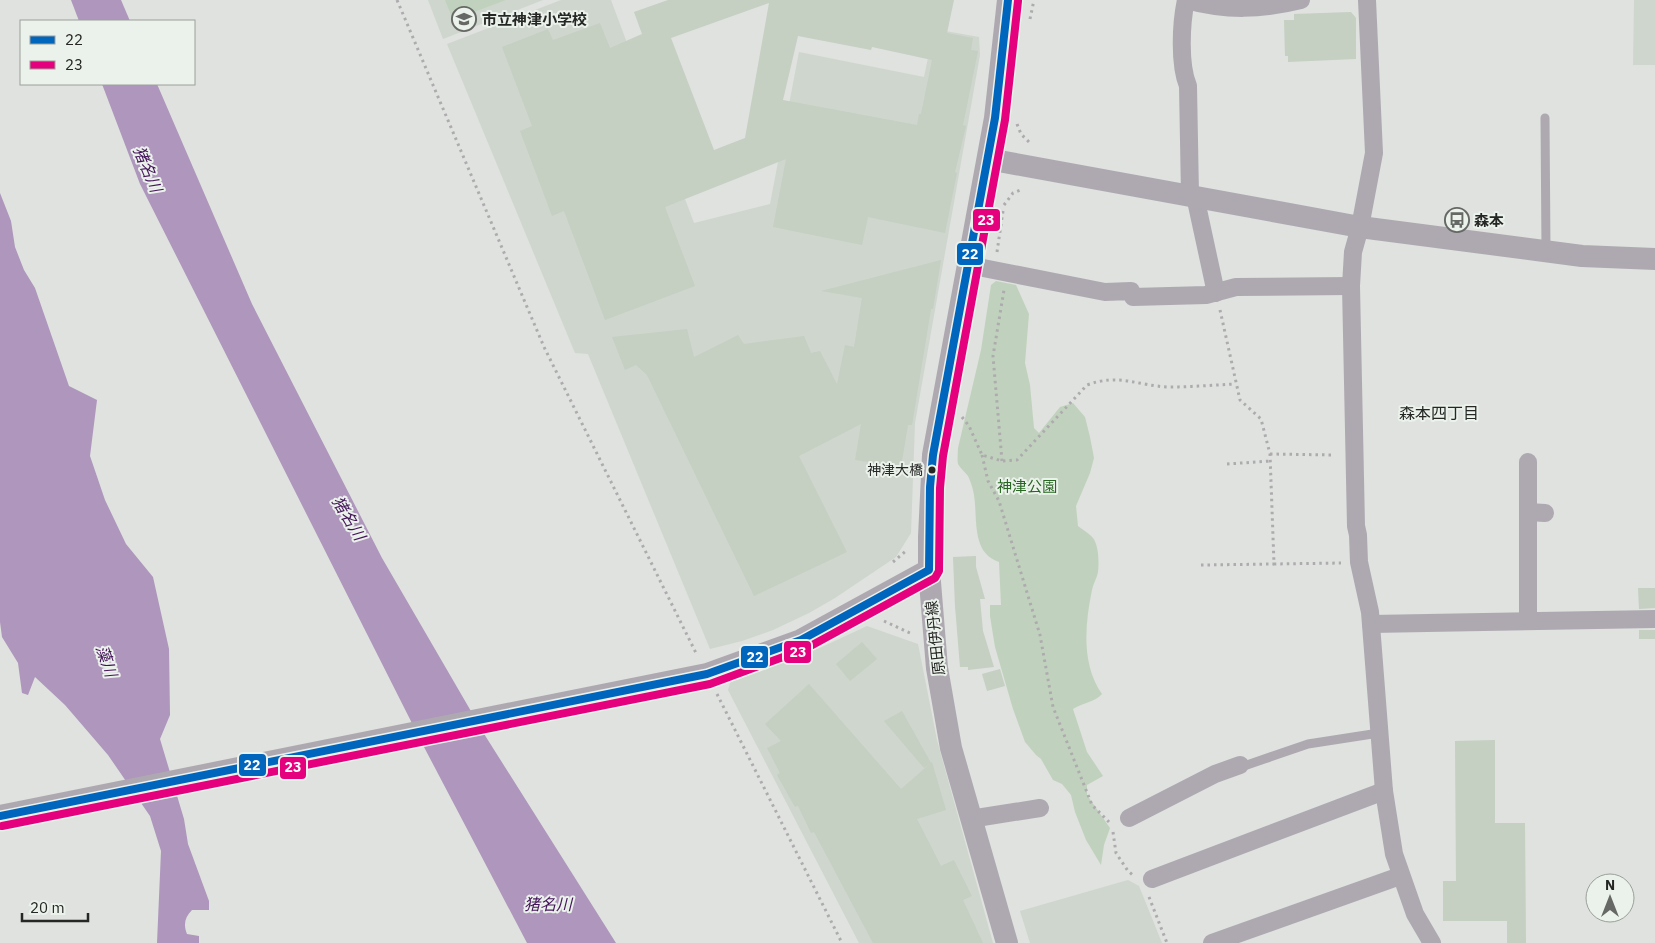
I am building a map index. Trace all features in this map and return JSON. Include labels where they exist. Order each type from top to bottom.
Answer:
[{"type":"street","name":"原田伊丹線","points":[[1007,943],[951,748],[937,668],[929,570],[930,487],[933,455],[995,118],[1008,0]]},
{"type":"street","points":[[1216,293],[1192,195],[1188,86],[1184,77],[1183,47],[1183,15],[1186,0],[1204,5],[1238,9],[1274,6],[1301,0]]},
{"type":"street","points":[[1367,0],[1374,153],[1360,227],[1353,252],[1351,286],[1356,526],[1359,562],[1371,624],[1384,791],[1394,854],[1400,876],[1415,914],[1432,943]]},
{"type":"street","points":[[988,159],[1360,227],[1582,256],[1655,259]]},
{"type":"street","points":[[968,265],[1105,292],[1131,291],[1133,297],[1206,295],[1236,287],[1351,286]]},
{"type":"street","points":[[1528,462],[1536,513],[1528,621]]},
{"type":"street","points":[[0,816],[707,674],[801,640],[929,570]]},
{"type":"street","points":[[1371,624],[1655,618]]},
{"type":"street","points":[[1129,818],[1215,774],[1240,765]]},
{"type":"street","points":[[1145,882],[1384,791]]},
{"type":"street","points":[[970,819],[1040,808]]},
{"type":"street","points":[[1212,943],[1400,876]]},
{"type":"lane","points":[[1545,118],[1546,252]]},
{"type":"lane","points":[[1240,765],[1244,766],[1308,744],[1379,733]]},
{"type":"path","points":[[397,0],[544,347],[842,943]]},
{"type":"path","points":[[1002,461],[993,356],[1000,271],[996,257],[1004,203],[1013,193],[1024,188]]},
{"type":"path","points":[[1216,293],[1240,400],[1261,419],[1270,454],[1274,564]]},
{"type":"path","points":[[982,455],[1002,461],[1017,460],[1087,385],[1101,380],[1130,380],[1167,387],[1235,384]]},
{"type":"path","points":[[959,424],[961,415],[969,426],[982,455],[988,481],[999,501],[1040,635],[1053,707],[1092,805],[1112,825],[1116,853],[1128,871],[1145,882],[1167,943]]},
{"type":"path","points":[[1270,454],[1354,456]]},
{"type":"path","points":[[1227,464],[1270,461]]},
{"type":"path","points":[[886,567],[908,548]]},
{"type":"path","points":[[1200,565],[1359,562]]},
{"type":"path","points":[[877,621],[886,621],[918,636]]},
{"type":"shaded area","name":"市立神津小学校","points":[[428,0],[543,0],[443,39]]},
{"type":"shaded area","points":[[561,0],[611,0],[694,223],[770,204],[799,52],[924,77],[934,29],[979,37],[980,55],[915,423],[911,533],[896,557],[835,598],[773,630],[742,641],[710,649],[588,354],[575,353],[447,44]]},
{"type":"shaded area","points":[[1634,0],[1655,0],[1655,65],[1633,65]]},
{"type":"shaded area","points":[[867,626],[918,644],[937,740],[993,943],[859,943],[728,690],[731,680],[747,676],[822,647]]},
{"type":"shaded area","points":[[1128,880],[1139,886],[1162,943],[1030,943],[1020,911]]},
{"type":"green space","points":[[445,0],[506,0],[453,20]]},
{"type":"green space","name":"神津公園","points":[[996,281],[1016,285],[1029,314],[1025,363],[1030,385],[1034,428],[1039,433],[1060,407],[1073,403],[1085,417],[1094,458],[1090,473],[1076,506],[1078,526],[1093,538],[1097,550],[1098,572],[1090,603],[1086,644],[1091,670],[1102,694],[1096,699],[1073,709],[1087,752],[1103,776],[1087,785],[1087,795],[1110,828],[1104,845],[1101,865],[1086,840],[1075,812],[1071,795],[1062,784],[1053,780],[1041,759],[1025,742],[1013,709],[995,647],[990,616],[990,605],[1001,605],[999,562],[983,550],[979,541],[973,488],[968,476],[958,464],[958,448],[981,350],[991,285]]},
{"type":"water","points":[[71,0],[121,0],[130,20],[79,20]]},
{"type":"water","name":"猪名川","points":[[102,85],[157,85],[252,304],[382,558],[486,737],[616,943],[527,943],[424,747],[140,184]]},
{"type":"water","name":"藻川","points":[[0,193],[11,221],[15,247],[24,270],[35,288],[69,386],[97,400],[90,456],[105,500],[126,544],[153,577],[169,649],[170,715],[160,739],[184,819],[188,844],[209,901],[209,910],[192,910],[185,921],[187,934],[199,936],[199,943],[157,943],[161,851],[150,816],[108,755],[65,705],[35,677],[28,695],[22,693],[18,663],[2,637],[0,622]]},
{"type":"building","points":[[668,0],[954,0],[947,33],[973,38],[971,50],[978,51],[963,125],[966,126],[955,172],[957,173],[945,233],[868,217],[862,245],[773,227],[786,159],[665,207],[695,286],[605,320],[564,211],[552,216],[520,131],[532,126],[502,47],[548,29],[553,40],[600,23],[610,48],[642,34],[634,12]],"holes":[[[769,3],[745,138],[714,150],[671,38]],[[798,36],[871,50],[872,47],[932,60],[917,125],[783,100]]]},
{"type":"building","points":[[1351,12],[1356,18],[1356,59],[1288,62],[1288,56],[1285,56],[1284,20],[1294,20],[1294,14]]},
{"type":"building","points":[[941,260],[912,425],[908,425],[901,467],[855,460],[861,424],[799,456],[847,552],[754,596],[647,375],[636,365],[625,370],[612,337],[687,329],[694,357],[738,335],[744,344],[804,336],[811,353],[820,351],[837,384],[845,345],[854,347],[862,298],[821,291]]},
{"type":"building","points":[[976,556],[976,567],[985,599],[980,599],[983,631],[994,667],[968,670],[968,667],[960,667],[953,557]]},
{"type":"building","points":[[1638,588],[1655,588],[1655,608],[1639,609]]},
{"type":"building","points":[[1639,630],[1655,630],[1655,639],[1639,639]]},
{"type":"building","points":[[862,642],[877,659],[850,681],[836,664]]},
{"type":"building","points":[[1000,669],[1005,686],[987,691],[982,674]]},
{"type":"building","points":[[809,684],[901,789],[932,762],[946,810],[917,819],[941,866],[954,860],[972,896],[963,900],[983,943],[873,943],[814,832],[811,833],[798,806],[795,807],[777,775],[780,773],[767,748],[781,741],[765,724]]},
{"type":"building","points":[[902,711],[931,763],[924,768],[884,721]]},
{"type":"building","points":[[1495,740],[1495,823],[1525,823],[1526,943],[1507,943],[1507,921],[1443,921],[1443,881],[1456,881],[1455,741]]},
{"type":"transit line","name":"22","points":[[0,816],[707,674],[801,640],[929,570],[930,487],[933,455],[995,118],[1008,0]]},
{"type":"transit line","name":"23","points":[[2,826],[710,684],[805,649],[935,578],[939,571],[940,488],[943,456],[1005,120],[1018,1]]},
{"type":"place","name":"市立神津小学校","points":[[464,19]]},
{"type":"place","name":"森本","points":[[1457,220]]},
{"type":"place","name":"神津大橋","points":[[932,470]]},
{"type":"district","name":"森本四丁目","points":[[1439,413]]}]
